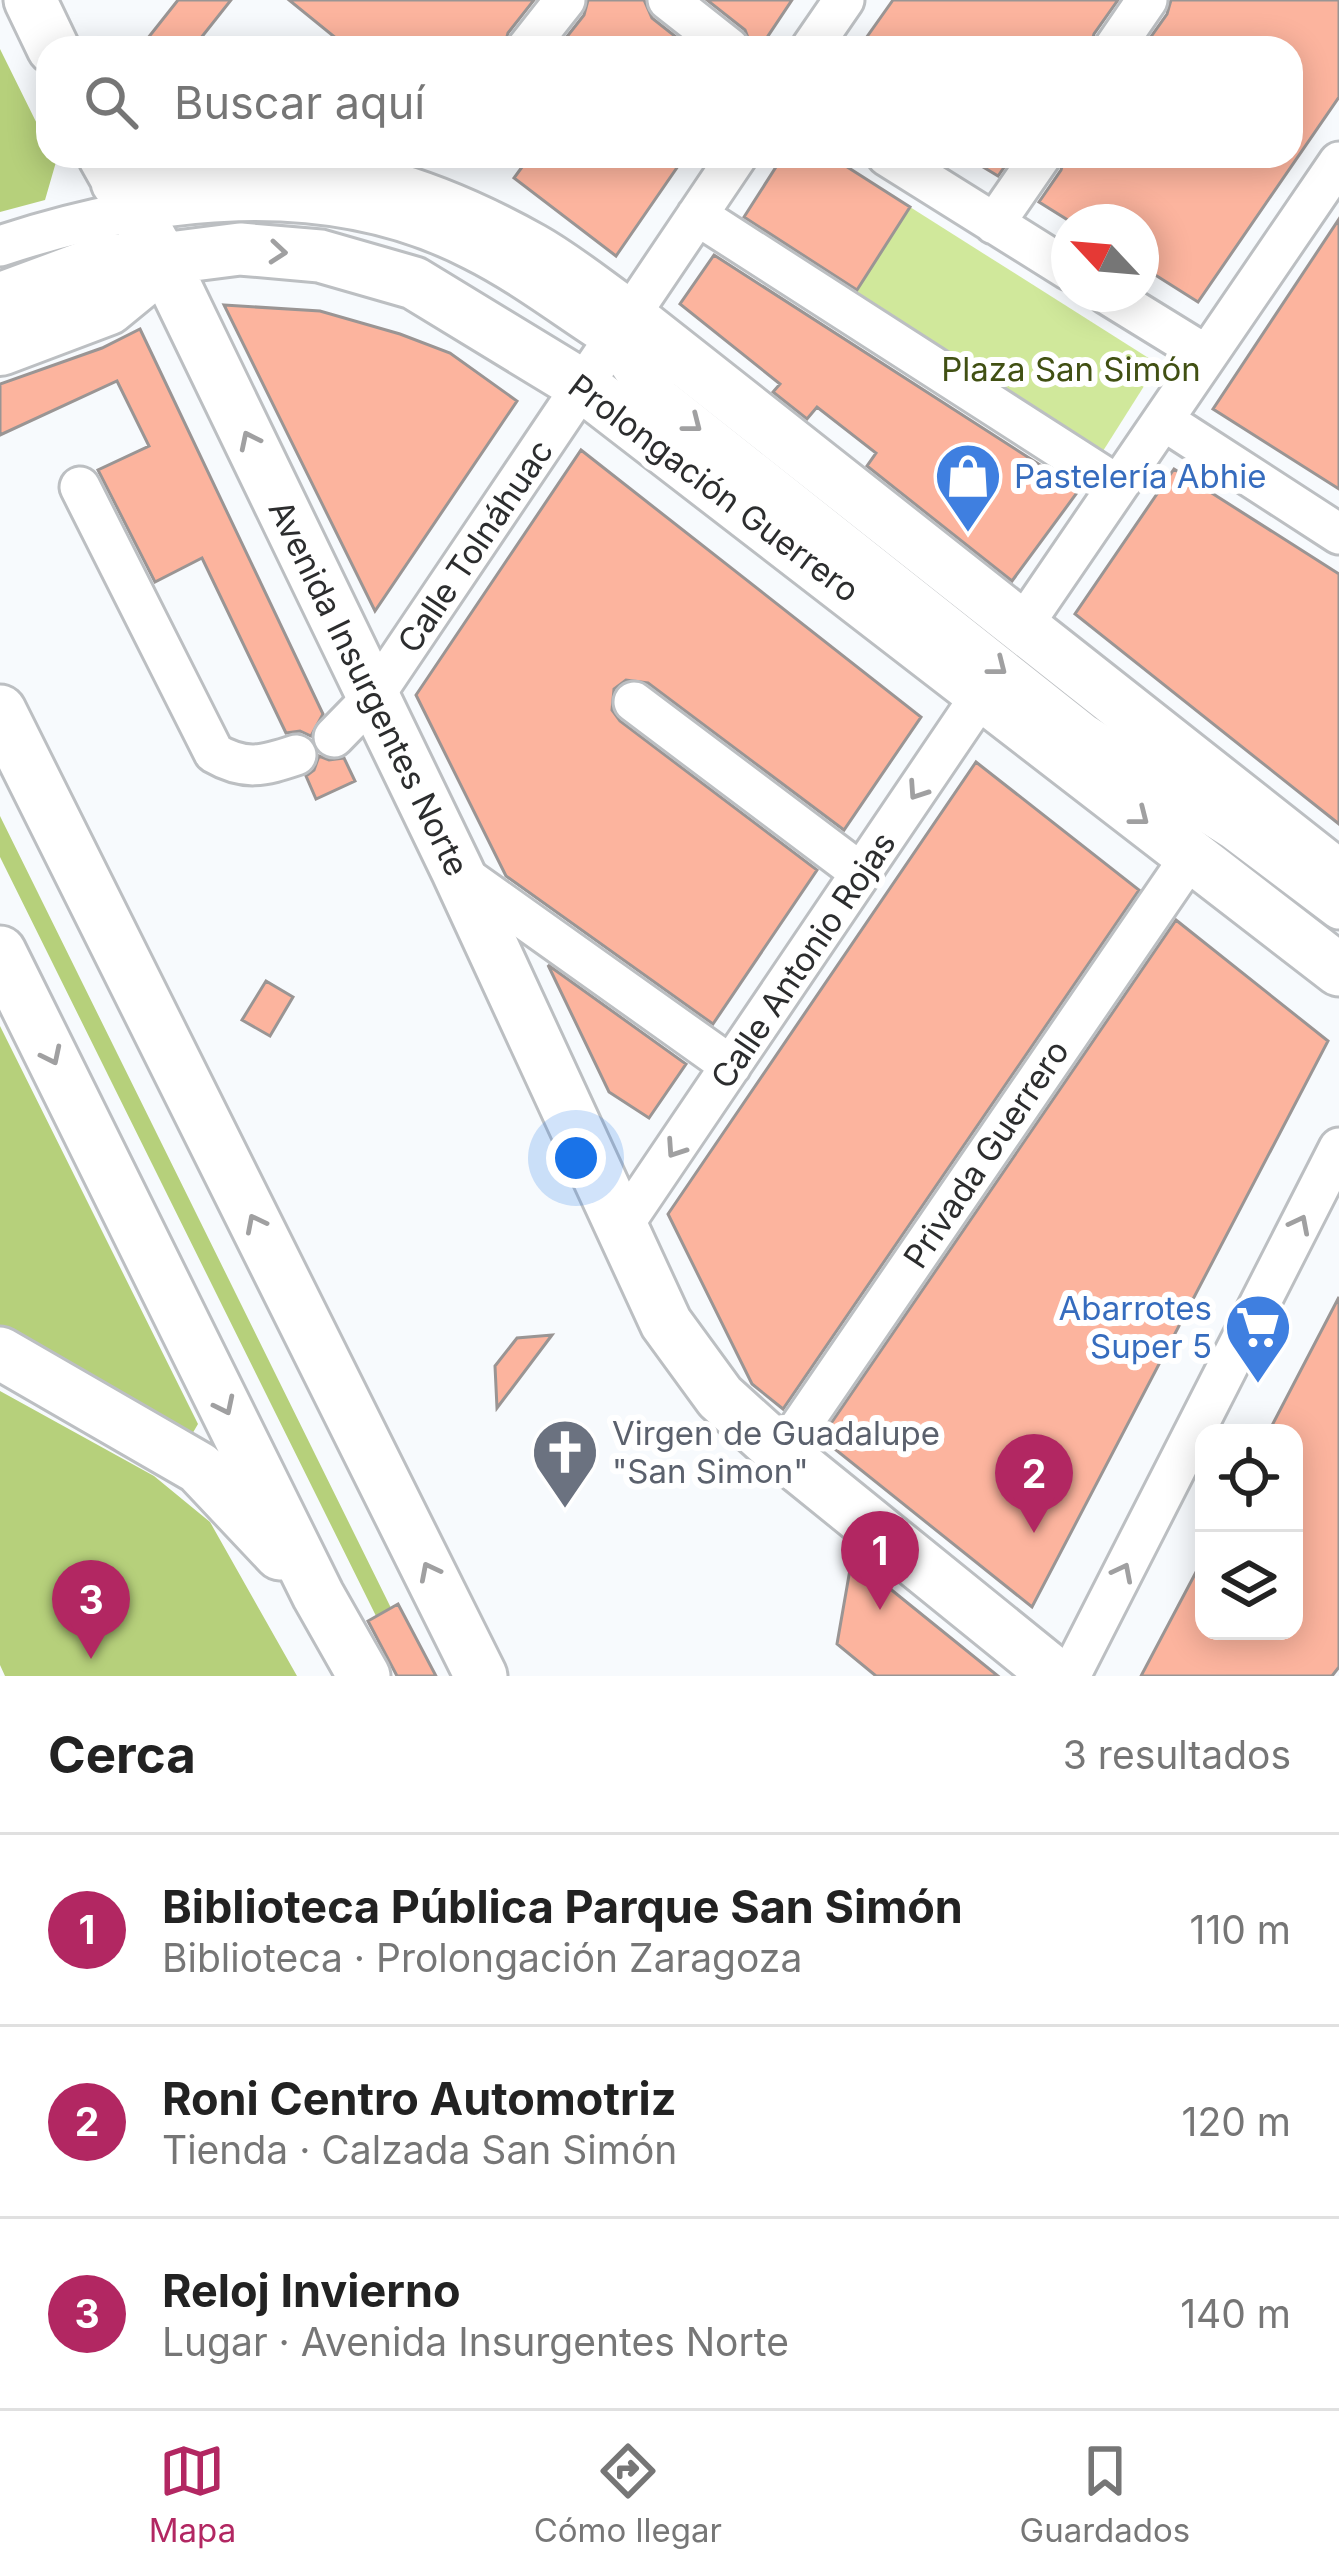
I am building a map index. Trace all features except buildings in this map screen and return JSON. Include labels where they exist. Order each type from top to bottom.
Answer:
[{"type":"highway","points":[[0,345],[106,305],[129,202]]},
{"type":"main road","points":[[30,0],[46,36]]},
{"type":"main road","name":"Prolongación Guerrero","points":[[129,202],[262,169],[327,174],[390,186],[456,211],[536,250],[622,329],[1023,625],[1339,877]]},
{"type":"main road","name":"Prolongación Guerrero","points":[[0,299],[106,260],[129,202]]},
{"type":"main road","name":"Prolongación Guerrero","points":[[129,202],[240,249],[320,256],[414,283],[583,386],[982,694],[1212,842],[1339,970]]},
{"type":"main road","name":"Avenida Insurgentes Norte","points":[[129,202],[457,871],[666,1323],[720,1397],[782,1453],[1057,1676]]},
{"type":"main road","points":[[0,711],[482,1676]]},
{"type":"main road","points":[[0,952],[318,1594],[364,1676]]},
{"type":"main road","points":[[0,1353],[199,1468],[318,1594]]},
{"type":"street","points":[[536,36],[565,0]]},
{"type":"street","points":[[668,0],[714,36]]},
{"type":"street","points":[[819,36],[844,0]]},
{"type":"street","points":[[1122,36],[1147,0]]},
{"type":"street","points":[[1023,625],[1339,162]]},
{"type":"street","name":"Calle Tolnáhuac","points":[[334,737],[373,697],[729,168]]},
{"type":"street","points":[[906,168],[1051,260]]},
{"type":"street","points":[[994,224],[1033,168]]},
{"type":"street","points":[[0,246],[129,202]]},
{"type":"street","points":[[697,215],[1118,485]]},
{"type":"street","points":[[1136,312],[1206,355]]},
{"type":"street","points":[[622,329],[643,384],[1212,842],[1339,909]]},
{"type":"street","points":[[1163,420],[1339,534]]},
{"type":"street","points":[[80,487],[214,753],[234,765],[256,768],[296,754]]},
{"type":"street","name":"Calle Antonio Rojas","points":[[623,1225],[982,694]]},
{"type":"street","points":[[634,701],[861,873]]},
{"type":"street","name":"Privada Guerrero","points":[[782,1453],[1212,842]]},
{"type":"street","points":[[457,871],[731,1066]]},
{"type":"street","points":[[1070,1676],[1339,1148]]},
{"type":"green space","points":[[0,49],[36,122],[36,168],[54,168],[45,200],[0,212]]},
{"type":"green space","name":"Plaza San Simón","points":[[910,207],[1051,296],[1051,312],[1076,312],[1158,364],[1103,451],[855,294]]},
{"type":"green space","points":[[0,816],[391,1608],[376,1616],[0,857]]},
{"type":"green space","points":[[0,1026],[198,1424],[188,1441],[0,1332]]},
{"type":"green space","points":[[0,1391],[154,1476],[210,1522],[297,1676],[5,1676],[0,1665]]},
{"type":"place","name":"Pastelería Abhie","points":[[968,535]]},
{"type":"place","name":"Abarrotes Super 5","points":[[1258,1386]]},
{"type":"place","name":"Virgen de Guadalupe \"San Simon\"","points":[[565,1511]]},
{"type":"place","name":"Roni Centro Automotriz","points":[[1034,1533]]},
{"type":"place","name":"Biblioteca Pública Parque San Simón","points":[[880,1610]]},
{"type":"place","name":"Reloj Invierno","points":[[91,1659]]}]
